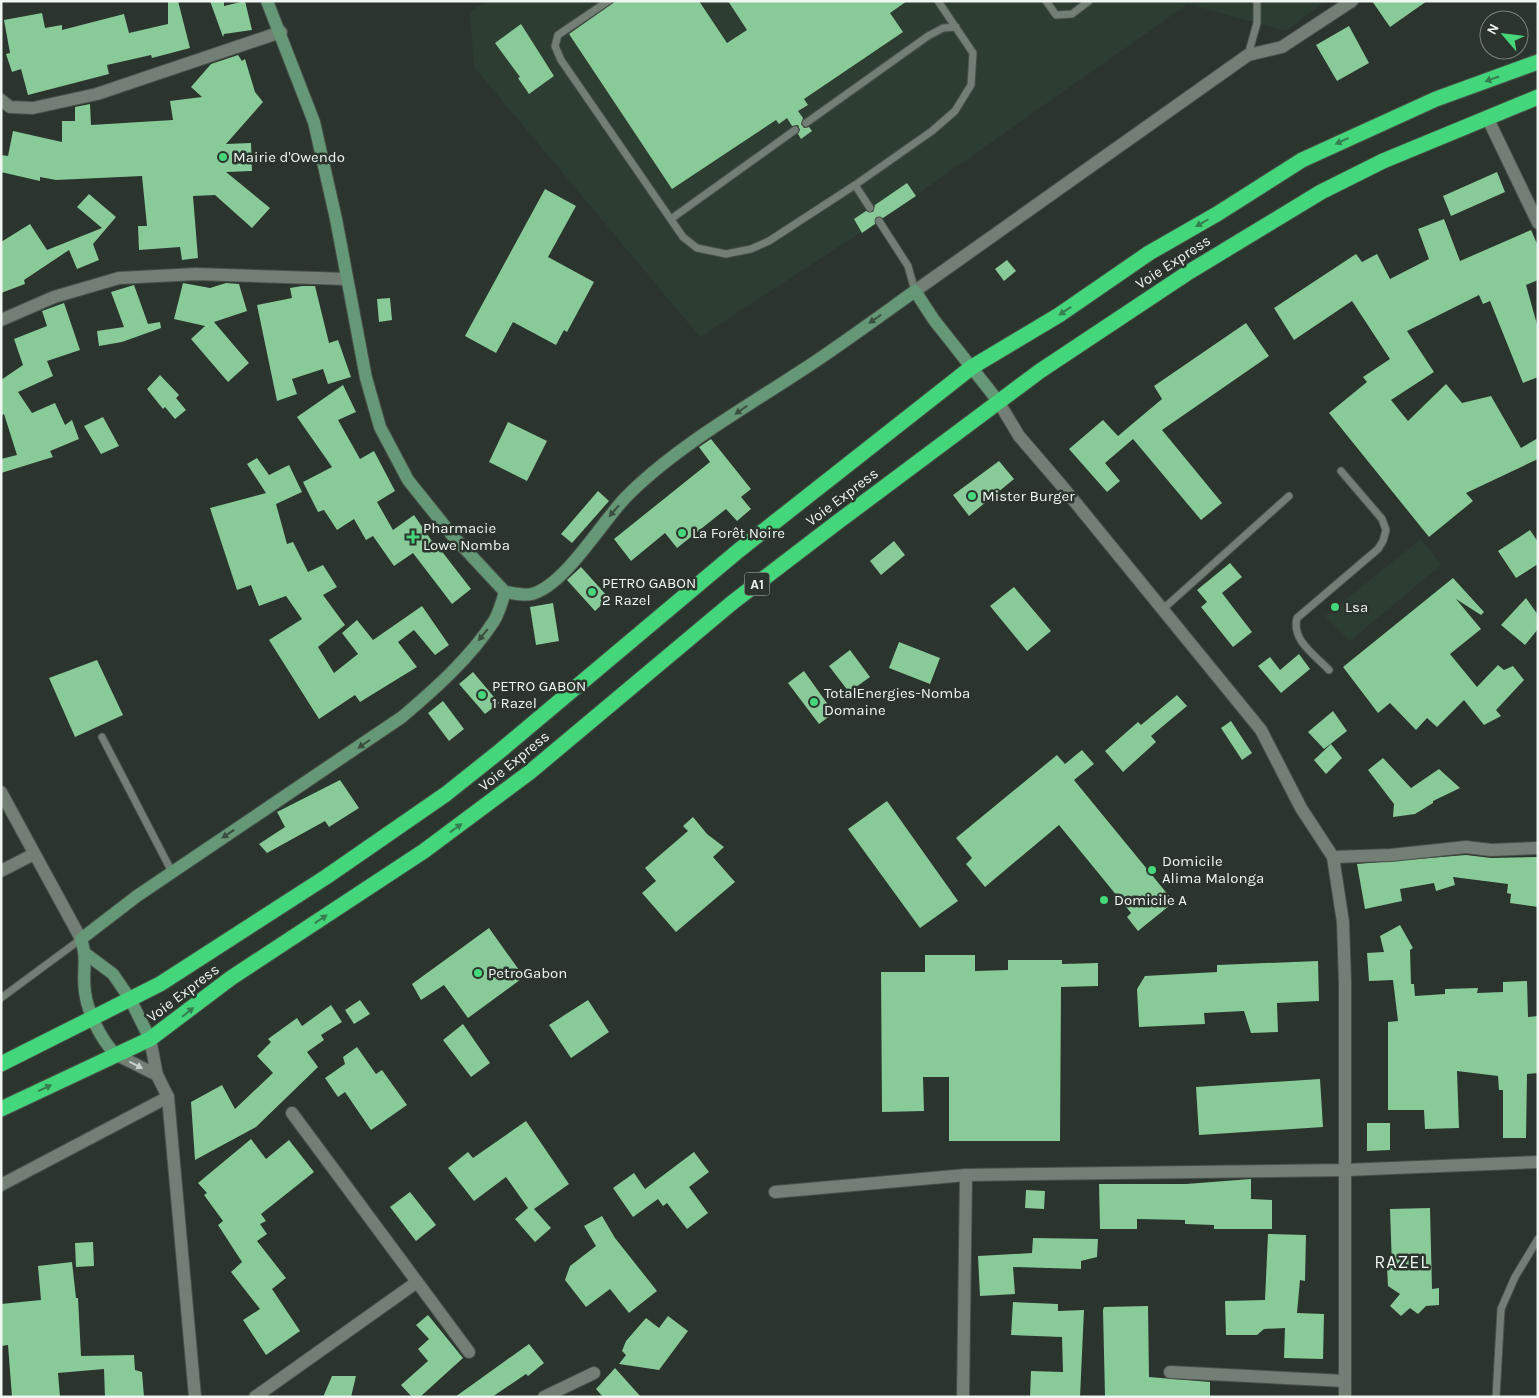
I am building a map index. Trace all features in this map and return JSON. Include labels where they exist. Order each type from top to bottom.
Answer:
[{"type":"highway","name":"A1","points":[[1,1064],[160,984],[275,911],[446,794],[500,752],[738,551],[972,367],[1059,315],[1150,253],[1217,214],[1302,160],[1427,103],[1538,62]]},
{"type":"highway","name":"Voie Express","points":[[1,1109],[115,1054],[150,1040],[231,978],[416,857],[479,812],[530,772],[733,602],[998,401],[1065,354],[1261,227],[1321,192],[1383,162],[1538,97]]},
{"type":"street","points":[[268,1],[281,32],[302,96],[314,122],[336,219],[366,378],[380,427],[395,459],[408,480],[430,508],[505,592],[529,594],[540,591],[571,565],[626,497],[672,456],[810,365],[1248,55],[1282,47],[1352,1]]},
{"type":"street","points":[[1,100],[10,107],[33,108],[97,94],[281,32]]},
{"type":"street","points":[[1487,117],[1538,223]]},
{"type":"street","points":[[1,320],[54,297],[119,278],[196,274],[347,280]]},
{"type":"street","points":[[915,291],[934,320],[998,401],[1018,436],[1062,486],[1262,730],[1301,808],[1333,857],[1343,922],[1346,1170],[1344,1397]]},
{"type":"street","points":[[81,939],[172,872],[402,718],[439,686],[480,639],[495,620],[505,592]]},
{"type":"street","points":[[1,792],[81,939],[86,954],[85,992],[93,1017],[105,1043],[115,1054],[157,1075]]},
{"type":"street","points":[[1333,857],[1391,855],[1466,847],[1491,850],[1538,848]]},
{"type":"street","points":[[1,872],[34,854]]},
{"type":"street","points":[[86,954],[114,974],[130,999],[150,1040],[157,1075],[168,1096],[195,1397]]},
{"type":"street","points":[[1,1185],[168,1096]]},
{"type":"street","points":[[292,1114],[469,1352]]},
{"type":"street","points":[[775,1192],[966,1175],[1346,1170],[1538,1162]]},
{"type":"street","points":[[963,1397],[966,1175]]},
{"type":"street","points":[[255,1397],[417,1282]]},
{"type":"street","points":[[1170,1372],[1344,1381]]},
{"type":"street","points":[[544,1397],[594,1373]]},
{"type":"lane","points":[[608,1],[558,35],[555,46],[561,60],[683,237],[697,248],[726,254],[769,241],[855,185],[932,131],[955,111],[971,85],[973,54],[938,1]]},
{"type":"lane","points":[[1046,1],[1056,15],[1072,14],[1089,1]]},
{"type":"lane","points":[[1248,55],[1257,23],[1257,1]]},
{"type":"lane","points":[[806,123],[928,36],[943,28],[956,27]]},
{"type":"lane","points":[[671,219],[795,130]]},
{"type":"lane","points":[[855,185],[870,208]]},
{"type":"lane","points":[[879,221],[908,266],[915,291]]},
{"type":"lane","points":[[1329,670],[1299,639],[1295,632],[1297,618],[1378,549],[1386,530],[1382,519],[1341,471]]},
{"type":"lane","points":[[1163,609],[1289,496]]},
{"type":"lane","points":[[102,737],[172,872]]},
{"type":"lane","points":[[1,998],[81,939]]},
{"type":"lane","points":[[1496,1397],[1501,1309],[1515,1277],[1538,1239]]},
{"type":"shaded area","points":[[486,1],[1325,1],[1286,31],[1188,4],[892,212],[700,337],[474,67],[470,12]]},
{"type":"shaded area","points":[[1421,539],[1441,565],[1350,641],[1325,616]]},
{"type":"building","points":[[168,1],[178,1],[190,48],[152,58],[151,55],[107,65],[109,74],[28,95],[21,69],[12,72],[6,54],[10,53],[4,20],[42,13],[45,28],[62,25],[62,30],[124,14],[129,33],[168,24]]},
{"type":"building","points":[[210,1],[224,1],[224,6],[245,1],[252,30],[224,34],[223,37]]},
{"type":"building","points":[[616,1],[699,1],[727,43],[747,30],[728,1],[907,1],[890,13],[903,32],[804,99],[808,105],[798,111],[803,118],[801,124],[804,128],[809,127],[812,131],[801,139],[798,134],[800,130],[798,125],[792,126],[787,118],[779,124],[776,120],[672,189],[569,34]]},
{"type":"building","points":[[1372,1],[1427,1],[1390,27]]},
{"type":"building","points":[[521,24],[554,76],[529,94],[518,78],[520,77],[495,43]]},
{"type":"building","points":[[1349,26],[1369,63],[1337,81],[1316,45]]},
{"type":"building","points":[[238,55],[242,61],[245,59],[255,92],[263,102],[226,144],[251,143],[252,171],[226,172],[270,208],[252,228],[215,195],[193,196],[198,258],[182,260],[180,247],[139,250],[138,226],[147,226],[142,176],[56,180],[40,177],[40,181],[1,172],[1,155],[8,156],[13,131],[62,142],[62,121],[75,121],[75,107],[90,104],[91,125],[173,120],[170,101],[202,97],[191,87],[211,64]]},
{"type":"building","points":[[1497,172],[1505,192],[1451,216],[1443,196]]},
{"type":"building","points":[[907,183],[916,196],[883,218],[876,217],[875,224],[862,233],[854,219],[866,211],[873,212],[875,205]]},
{"type":"building","points":[[545,189],[576,206],[548,257],[594,282],[567,332],[564,330],[556,345],[513,322],[496,353],[465,336]]},
{"type":"building","points":[[89,194],[116,217],[93,244],[99,260],[77,269],[69,250],[24,280],[25,284],[1,293],[1,242],[30,224],[47,250],[102,228],[77,207]]},
{"type":"building","points":[[1444,219],[1460,261],[1531,230],[1538,246],[1538,280],[1526,285],[1538,328],[1538,377],[1523,383],[1490,301],[1483,304],[1479,295],[1407,331],[1434,372],[1391,400],[1408,421],[1446,384],[1462,403],[1491,396],[1521,448],[1538,438],[1538,459],[1466,493],[1473,501],[1429,537],[1329,413],[1367,382],[1363,377],[1390,359],[1352,301],[1294,340],[1274,308],[1356,254],[1362,262],[1377,254],[1390,279],[1429,259],[1418,229]]},
{"type":"building","points":[[1007,260],[1016,271],[1004,281],[995,269]]},
{"type":"building","points":[[183,283],[210,288],[226,283],[239,284],[247,311],[214,322],[249,363],[228,382],[191,339],[205,326],[174,319]]},
{"type":"building","points":[[134,285],[148,324],[160,322],[161,328],[122,342],[99,346],[97,331],[124,327],[111,292]]},
{"type":"building","points":[[315,286],[329,343],[338,340],[351,377],[328,384],[323,369],[292,379],[297,394],[277,401],[257,305],[292,298],[290,288]]},
{"type":"building","points":[[390,298],[392,320],[379,322],[377,299]]},
{"type":"building","points":[[64,303],[80,350],[47,361],[53,376],[18,392],[32,413],[55,403],[65,425],[72,420],[79,439],[50,451],[53,457],[1,473],[1,459],[17,455],[4,414],[1,416],[1,380],[23,365],[14,339],[47,326],[42,311]]},
{"type":"building","points":[[1246,323],[1269,356],[1162,430],[1222,503],[1201,520],[1133,439],[1105,463],[1120,481],[1107,492],[1069,449],[1103,420],[1118,436],[1162,399],[1154,386]]},
{"type":"building","points":[[160,375],[179,395],[176,398],[186,410],[175,419],[165,407],[163,409],[147,389]]},
{"type":"building","points":[[343,385],[356,412],[338,420],[360,459],[374,451],[395,491],[377,502],[393,530],[414,515],[438,550],[440,549],[471,589],[452,604],[413,553],[394,566],[373,536],[366,540],[354,519],[337,530],[324,510],[318,512],[303,482],[332,467],[297,417]]},
{"type":"building","points":[[103,417],[119,446],[101,454],[84,426]]},
{"type":"building","points":[[508,422],[547,441],[527,481],[489,462]]},
{"type":"building","points":[[711,439],[751,489],[741,497],[751,509],[737,521],[726,509],[677,548],[665,533],[631,561],[614,539],[710,462],[699,447]]},
{"type":"building","points":[[257,458],[269,475],[289,465],[302,492],[276,504],[287,544],[293,542],[308,572],[323,565],[337,587],[323,595],[345,625],[318,647],[334,673],[358,654],[342,633],[357,620],[373,640],[422,606],[449,645],[435,655],[414,630],[398,642],[417,667],[360,702],[355,695],[319,719],[269,640],[302,619],[286,596],[259,606],[251,585],[237,590],[210,508],[266,493],[247,464]]},
{"type":"building","points":[[999,461],[1014,479],[969,516],[953,495]]},
{"type":"building","points":[[598,491],[609,501],[572,543],[561,534]]},
{"type":"building","points":[[1530,530],[1538,542],[1538,564],[1516,578],[1498,551]]},
{"type":"building","points":[[894,541],[905,555],[881,575],[870,561]]},
{"type":"building","points":[[1230,563],[1242,577],[1222,593],[1252,632],[1233,647],[1201,607],[1207,602],[1197,590]]},
{"type":"building","points":[[581,567],[609,598],[595,611],[567,580]]},
{"type":"building","points":[[1453,578],[1484,612],[1481,615],[1456,599],[1481,629],[1450,654],[1477,687],[1498,665],[1504,670],[1513,666],[1524,680],[1496,710],[1501,716],[1484,725],[1464,700],[1437,727],[1427,718],[1416,730],[1390,703],[1378,713],[1343,667]]},
{"type":"building","points":[[1014,587],[1051,631],[1027,651],[990,606]]},
{"type":"building","points":[[1526,598],[1538,615],[1538,629],[1525,645],[1501,625]]},
{"type":"building","points":[[553,603],[559,641],[536,645],[530,607]]},
{"type":"building","points":[[899,642],[940,658],[930,684],[889,668]]},
{"type":"building","points":[[850,650],[870,677],[849,692],[829,666]]},
{"type":"building","points":[[1299,654],[1310,669],[1281,693],[1258,666],[1270,657],[1280,670]]},
{"type":"building","points":[[97,660],[123,715],[75,737],[49,678]]},
{"type":"building","points":[[804,671],[834,713],[819,724],[788,683]]},
{"type":"building","points":[[473,672],[499,703],[485,714],[459,684]]},
{"type":"building","points":[[1177,695],[1187,706],[1151,736],[1156,742],[1123,772],[1105,751],[1138,722],[1141,725]]},
{"type":"building","points":[[443,701],[464,729],[449,741],[428,713]]},
{"type":"building","points":[[1333,711],[1347,731],[1324,749],[1308,732]]},
{"type":"building","points":[[1231,721],[1252,753],[1242,760],[1221,728]]},
{"type":"building","points":[[1331,744],[1342,758],[1326,774],[1314,760]]},
{"type":"building","points":[[1082,750],[1094,764],[1074,780],[1174,902],[1138,931],[1127,917],[1131,913],[1059,825],[985,887],[966,864],[972,858],[956,838],[1057,755],[1065,764]]},
{"type":"building","points":[[1383,758],[1411,788],[1439,769],[1460,788],[1433,801],[1433,803],[1415,814],[1393,817],[1394,804],[1368,770]]},
{"type":"building","points":[[340,780],[359,808],[329,827],[325,821],[267,853],[259,844],[285,827],[277,812]]},
{"type":"building","points":[[887,801],[958,901],[920,928],[848,829]]},
{"type":"building","points":[[693,817],[707,834],[724,847],[713,857],[735,882],[676,932],[642,893],[656,881],[645,868],[688,831],[683,826]]},
{"type":"building","points":[[1466,855],[1491,858],[1537,857],[1538,907],[1510,903],[1511,894],[1507,893],[1508,884],[1453,877],[1455,885],[1436,891],[1434,883],[1400,889],[1402,901],[1365,909],[1357,864]]},
{"type":"building","points":[[1400,925],[1413,948],[1410,950],[1411,984],[1414,984],[1415,996],[1445,994],[1445,989],[1478,988],[1477,993],[1503,992],[1503,982],[1527,981],[1528,1017],[1538,1016],[1538,1073],[1527,1074],[1526,1138],[1503,1138],[1503,1090],[1499,1090],[1498,1076],[1457,1071],[1459,1128],[1425,1129],[1424,1110],[1388,1110],[1388,1022],[1398,1021],[1393,980],[1369,981],[1367,953],[1384,952],[1380,936]]},
{"type":"building","name":"PetroGabon","points":[[489,928],[524,977],[468,1018],[444,985],[421,1000],[412,984]]},
{"type":"building","points":[[925,955],[975,955],[975,971],[1008,970],[1008,960],[1062,960],[1062,964],[1098,963],[1098,986],[1061,987],[1060,1141],[949,1141],[949,1077],[923,1077],[924,1111],[882,1112],[881,972],[925,972]]},
{"type":"building","points":[[1318,961],[1319,1001],[1277,1003],[1278,1032],[1251,1033],[1244,1011],[1204,1013],[1205,1024],[1139,1027],[1137,989],[1145,976],[1217,972],[1217,965]]},
{"type":"building","points":[[360,1000],[370,1014],[354,1024],[345,1010]]},
{"type":"building","points":[[588,1000],[609,1032],[571,1058],[549,1025]]},
{"type":"building","points":[[331,1005],[342,1022],[321,1035],[324,1040],[307,1052],[318,1067],[256,1127],[195,1160],[191,1102],[222,1085],[235,1109],[273,1073],[257,1056],[271,1042],[268,1039],[297,1018],[302,1026]]},
{"type":"building","points":[[463,1024],[490,1063],[471,1077],[443,1040]]},
{"type":"building","points":[[357,1047],[376,1074],[382,1070],[407,1105],[371,1130],[345,1092],[338,1097],[325,1078],[345,1064],[343,1057]]},
{"type":"building","points":[[1320,1079],[1323,1127],[1199,1135],[1196,1087]]},
{"type":"building","points":[[526,1121],[569,1184],[534,1209],[551,1228],[535,1242],[515,1219],[528,1208],[506,1177],[474,1201],[448,1168],[468,1152],[473,1158]]},
{"type":"building","points":[[1367,1123],[1390,1123],[1390,1150],[1367,1151]]},
{"type":"building","points":[[251,1139],[266,1159],[289,1140],[314,1172],[261,1214],[266,1221],[260,1224],[267,1234],[257,1241],[286,1278],[272,1289],[300,1331],[266,1355],[243,1320],[260,1309],[231,1272],[242,1262],[218,1225],[223,1221],[204,1195],[207,1193],[198,1183]]},
{"type":"building","points":[[694,1152],[709,1172],[689,1187],[708,1213],[687,1229],[667,1203],[663,1206],[658,1199],[633,1217],[613,1188],[634,1173],[645,1189]]},
{"type":"building","points":[[1251,1179],[1251,1199],[1272,1200],[1272,1229],[1214,1229],[1214,1225],[1185,1224],[1185,1220],[1137,1219],[1137,1229],[1100,1229],[1099,1184],[1186,1184]]},
{"type":"building","points":[[1026,1190],[1045,1191],[1044,1209],[1025,1208]]},
{"type":"building","points":[[410,1192],[436,1225],[416,1241],[390,1207]]},
{"type":"building","points":[[1430,1208],[1432,1289],[1439,1288],[1439,1305],[1426,1306],[1418,1314],[1410,1308],[1401,1316],[1390,1306],[1400,1294],[1388,1286],[1387,1267],[1392,1267],[1390,1209]]},
{"type":"building","points":[[602,1216],[615,1238],[657,1291],[629,1313],[610,1289],[586,1307],[565,1280],[570,1266],[596,1246],[584,1226]]},
{"type":"building","points":[[1268,1234],[1306,1235],[1305,1281],[1300,1280],[1297,1313],[1324,1314],[1323,1359],[1284,1358],[1285,1328],[1264,1329],[1257,1335],[1226,1335],[1225,1301],[1265,1300]]},
{"type":"building","points":[[1033,1238],[1098,1239],[1097,1257],[1081,1261],[1081,1269],[1013,1267],[1015,1294],[980,1296],[978,1256],[1032,1253]]},
{"type":"building","points":[[93,1242],[94,1266],[76,1267],[75,1243]]},
{"type":"building","points":[[72,1262],[76,1298],[78,1298],[81,1356],[134,1355],[135,1370],[142,1372],[144,1397],[105,1397],[104,1369],[58,1373],[60,1397],[12,1397],[8,1345],[1,1346],[1,1304],[41,1300],[38,1266]]},
{"type":"building","points":[[1013,1302],[1058,1304],[1058,1311],[1084,1310],[1080,1397],[1030,1397],[1031,1371],[1063,1372],[1062,1337],[1011,1335]]},
{"type":"building","points":[[1148,1306],[1149,1377],[1210,1382],[1210,1397],[1105,1397],[1104,1307]]},
{"type":"building","points":[[428,1315],[463,1358],[420,1397],[412,1397],[401,1385],[428,1361],[418,1349],[429,1339],[416,1325]]},
{"type":"building","points":[[668,1316],[688,1331],[659,1370],[619,1364],[626,1355],[622,1351],[626,1341],[646,1318],[659,1328]]},
{"type":"building","points":[[529,1344],[544,1363],[528,1376],[526,1374],[492,1397],[455,1397]]},
{"type":"building","points":[[615,1368],[641,1397],[603,1397],[596,1389]]},
{"type":"building","points":[[332,1376],[356,1376],[351,1397],[323,1397]]},
{"type":"place","name":"Mairie d'Owendo","points":[[223,157]]},
{"type":"place","name":"Mister Burger","points":[[972,496]]},
{"type":"place","name":"La Forêt Noire","points":[[682,533]]},
{"type":"place","name":"Pharmacie Lowe Nomba","points":[[413,537]]},
{"type":"place","name":"PETRO GABON 2 Razel","points":[[592,592]]},
{"type":"place","name":"Lsa","points":[[1335,607]]},
{"type":"place","name":"PETRO GABON 1 Razel","points":[[482,695]]},
{"type":"place","name":"TotalEnergies-Nomba Domaine","points":[[814,702]]},
{"type":"place","name":"Domicile Alima Malonga","points":[[1152,870]]},
{"type":"place","name":"Domicile A","points":[[1104,900]]},
{"type":"place","name":"PetroGabon","points":[[478,973]]},
{"type":"district","name":"RAZEL","points":[[1402,1262]]}]
